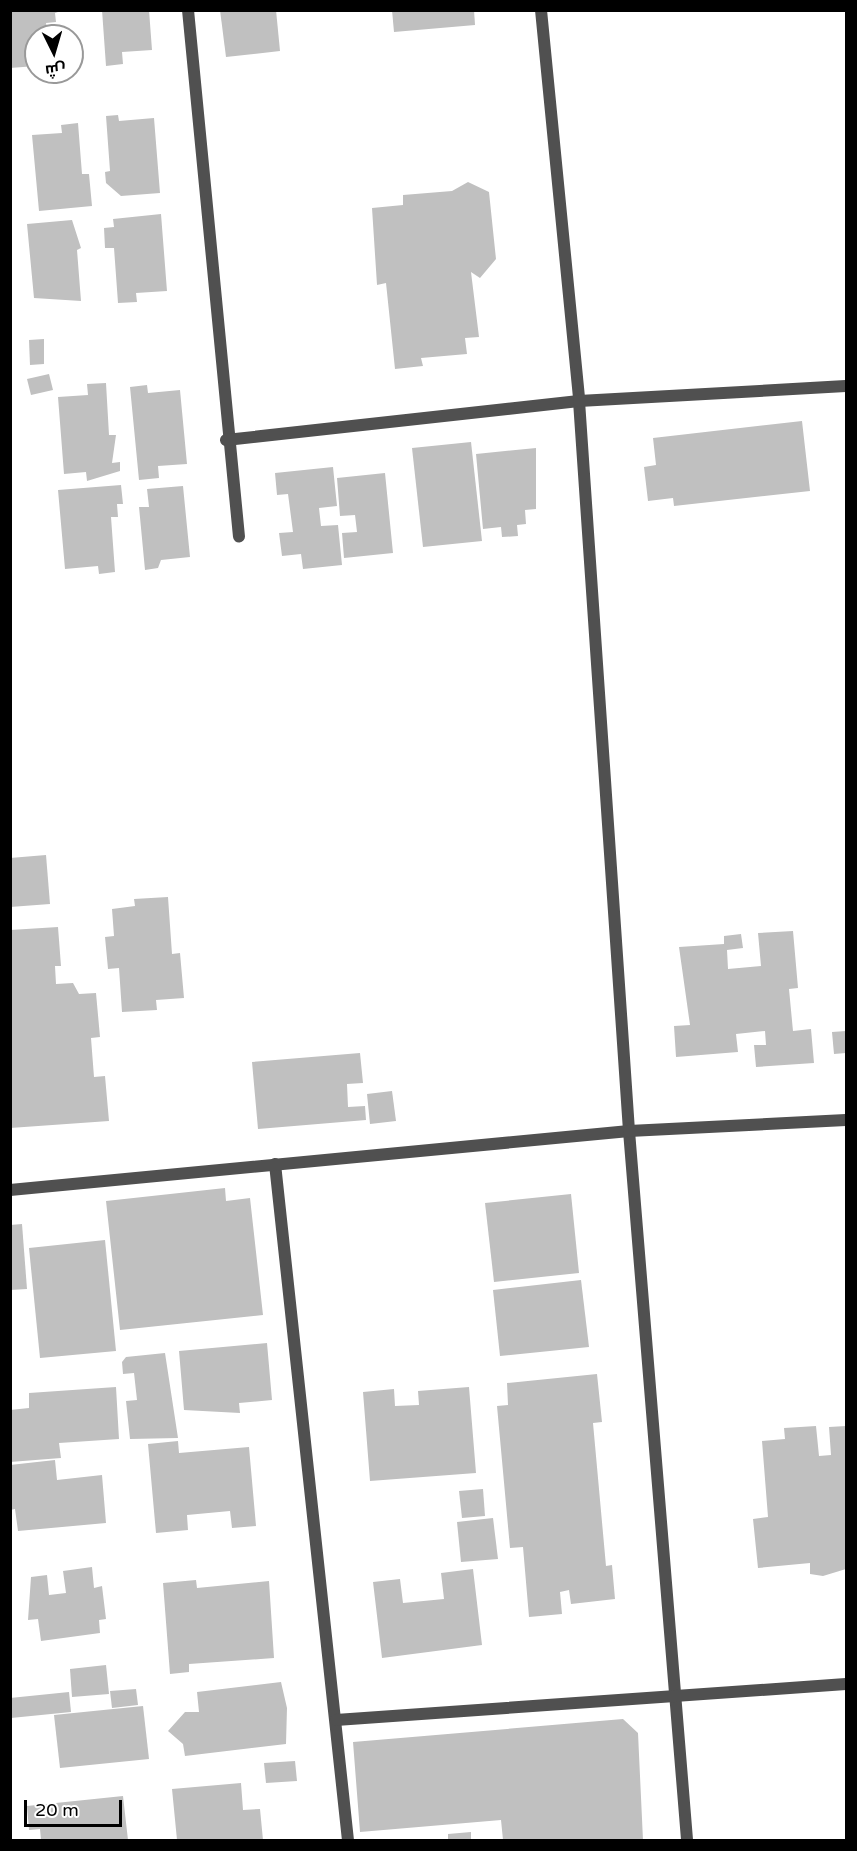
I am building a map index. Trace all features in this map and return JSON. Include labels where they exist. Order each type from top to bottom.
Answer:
[{"type":"street","points":[[188,10],[226,440],[239,537]]},
{"type":"street","points":[[541,10],[579,401],[629,1131],[687,1840]]},
{"type":"street","points":[[226,440],[579,401],[846,386]]},
{"type":"street","points":[[10,1190],[629,1131],[846,1120]]},
{"type":"street","points":[[275,1164],[348,1840]]},
{"type":"street","points":[[336,1720],[677,1699],[846,1684]]},
{"type":"building","points":[[10,10],[64,10],[55,13],[56,22],[24,24],[24,67],[10,68]]},
{"type":"building","points":[[102,10],[149,10],[152,50],[122,52],[123,64],[106,66]]},
{"type":"building","points":[[220,10],[276,10],[280,51],[226,57]]},
{"type":"building","points":[[392,10],[474,10],[475,25],[394,32]]},
{"type":"building","points":[[118,115],[119,121],[154,118],[160,193],[121,196],[106,183],[105,172],[110,171],[106,116]]},
{"type":"building","points":[[78,123],[82,174],[89,174],[92,206],[39,211],[32,135],[62,133],[61,125]]},
{"type":"building","points":[[468,182],[489,192],[496,259],[480,278],[471,272],[479,337],[465,338],[467,354],[421,358],[423,366],[395,369],[386,283],[377,285],[372,208],[403,205],[403,195],[452,191]]},
{"type":"building","points":[[161,214],[167,291],[136,293],[137,302],[118,303],[114,248],[105,248],[104,228],[114,227],[113,219]]},
{"type":"building","points":[[72,220],[81,248],[77,250],[81,301],[34,298],[27,224]]},
{"type":"building","points":[[44,339],[44,364],[30,365],[29,340]]},
{"type":"building","points":[[49,374],[53,390],[31,395],[27,379]]},
{"type":"building","points":[[106,383],[109,435],[116,435],[112,463],[120,462],[120,471],[87,481],[86,472],[64,474],[58,397],[88,395],[87,384]]},
{"type":"building","points":[[147,385],[148,393],[180,390],[187,464],[158,466],[159,478],[139,480],[130,387]]},
{"type":"building","points":[[802,421],[810,491],[674,506],[673,498],[648,501],[644,467],[656,465],[653,438]]},
{"type":"building","points":[[471,442],[482,541],[423,547],[412,448]]},
{"type":"building","points":[[536,448],[536,509],[525,510],[526,524],[517,525],[518,536],[502,537],[501,527],[483,529],[476,454]]},
{"type":"building","points":[[333,467],[337,506],[319,508],[321,526],[338,525],[342,565],[303,569],[301,554],[282,556],[279,533],[293,532],[288,494],[277,495],[275,473]]},
{"type":"building","points":[[385,473],[393,553],[344,558],[342,533],[357,532],[355,515],[340,516],[337,478]]},
{"type":"building","points":[[121,485],[123,504],[117,504],[118,517],[111,517],[115,572],[99,574],[98,566],[65,569],[58,490]]},
{"type":"building","points":[[183,486],[190,557],[161,560],[158,568],[145,570],[139,507],[149,507],[147,489]]},
{"type":"building","points":[[46,855],[50,904],[10,907],[10,858]]},
{"type":"building","points":[[168,897],[172,954],[180,953],[184,998],[156,1000],[157,1010],[122,1012],[119,968],[108,969],[105,937],[114,936],[112,909],[135,906],[134,899]]},
{"type":"building","points":[[58,927],[61,966],[55,966],[56,984],[73,983],[79,994],[96,993],[100,1037],[91,1038],[94,1077],[105,1076],[109,1121],[10,1128],[10,930]]},
{"type":"building","points":[[793,931],[798,988],[789,989],[793,1031],[811,1029],[814,1063],[756,1067],[754,1045],[766,1045],[765,1031],[736,1034],[738,1052],[676,1057],[674,1026],[690,1025],[679,947],[724,944],[724,936],[741,934],[743,948],[727,950],[728,969],[761,966],[758,933]]},
{"type":"building","points":[[846,1031],[846,1053],[834,1054],[832,1032]]},
{"type":"building","points":[[360,1053],[363,1083],[347,1084],[348,1107],[365,1106],[366,1120],[258,1129],[252,1062]]},
{"type":"building","points":[[392,1091],[396,1121],[370,1124],[367,1094]]},
{"type":"building","points":[[225,1188],[226,1201],[250,1198],[263,1315],[120,1330],[106,1201]]},
{"type":"building","points":[[571,1194],[579,1273],[494,1282],[485,1203]]},
{"type":"building","points":[[22,1224],[27,1289],[10,1290],[10,1225]]},
{"type":"building","points":[[105,1240],[116,1351],[40,1358],[29,1248]]},
{"type":"building","points":[[581,1280],[589,1347],[500,1356],[493,1290]]},
{"type":"building","points":[[267,1343],[272,1400],[239,1403],[240,1413],[184,1410],[179,1351]]},
{"type":"building","points":[[165,1353],[178,1438],[130,1439],[126,1401],[137,1400],[134,1373],[123,1374],[122,1362],[126,1357]]},
{"type":"building","points":[[597,1374],[602,1422],[593,1423],[606,1566],[612,1565],[615,1599],[571,1604],[569,1590],[560,1592],[562,1614],[529,1617],[523,1547],[510,1548],[497,1406],[508,1405],[507,1383]]},
{"type":"building","points":[[116,1387],[119,1439],[59,1443],[61,1458],[10,1462],[10,1410],[29,1408],[29,1393]]},
{"type":"building","points":[[469,1387],[476,1473],[370,1481],[363,1392],[394,1389],[395,1406],[419,1405],[418,1391]]},
{"type":"building","points":[[816,1426],[819,1456],[831,1455],[829,1427],[846,1426],[846,1569],[823,1576],[810,1574],[810,1563],[758,1568],[753,1519],[768,1517],[762,1441],[785,1439],[784,1428]]},
{"type":"building","points":[[178,1441],[179,1453],[249,1447],[256,1526],[232,1528],[230,1511],[187,1515],[188,1530],[156,1533],[148,1444]]},
{"type":"building","points":[[55,1460],[57,1480],[102,1475],[106,1523],[18,1531],[15,1509],[10,1510],[10,1465]]},
{"type":"building","points":[[483,1489],[485,1516],[462,1518],[459,1491]]},
{"type":"building","points":[[493,1518],[498,1559],[461,1562],[457,1522]]},
{"type":"building","points":[[92,1567],[94,1588],[102,1586],[106,1619],[99,1620],[100,1633],[41,1641],[38,1619],[28,1620],[31,1577],[47,1575],[49,1595],[66,1593],[63,1571]]},
{"type":"building","points":[[473,1569],[482,1645],[382,1658],[373,1582],[400,1579],[403,1603],[444,1599],[441,1573]]},
{"type":"building","points":[[196,1580],[197,1588],[269,1581],[274,1658],[189,1664],[189,1672],[170,1674],[163,1583]]},
{"type":"building","points":[[106,1665],[109,1694],[72,1697],[70,1669]]},
{"type":"building","points":[[281,1682],[287,1708],[286,1744],[185,1756],[183,1744],[168,1731],[185,1712],[199,1712],[197,1692]]},
{"type":"building","points":[[136,1689],[138,1705],[112,1708],[110,1691]]},
{"type":"building","points":[[69,1692],[71,1712],[11,1718],[10,1698]]},
{"type":"building","points":[[143,1706],[149,1759],[60,1768],[54,1715]]},
{"type":"building","points":[[623,1719],[638,1733],[643,1840],[503,1840],[501,1820],[360,1832],[353,1742]]},
{"type":"building","points":[[295,1761],[297,1781],[266,1783],[264,1763]]},
{"type":"building","points":[[241,1783],[243,1810],[260,1809],[263,1840],[177,1840],[172,1789]]},
{"type":"building","points":[[123,1796],[128,1840],[41,1840],[40,1829],[29,1830],[27,1806]]},
{"type":"building","points":[[471,1832],[471,1840],[448,1840],[448,1834]]}]
